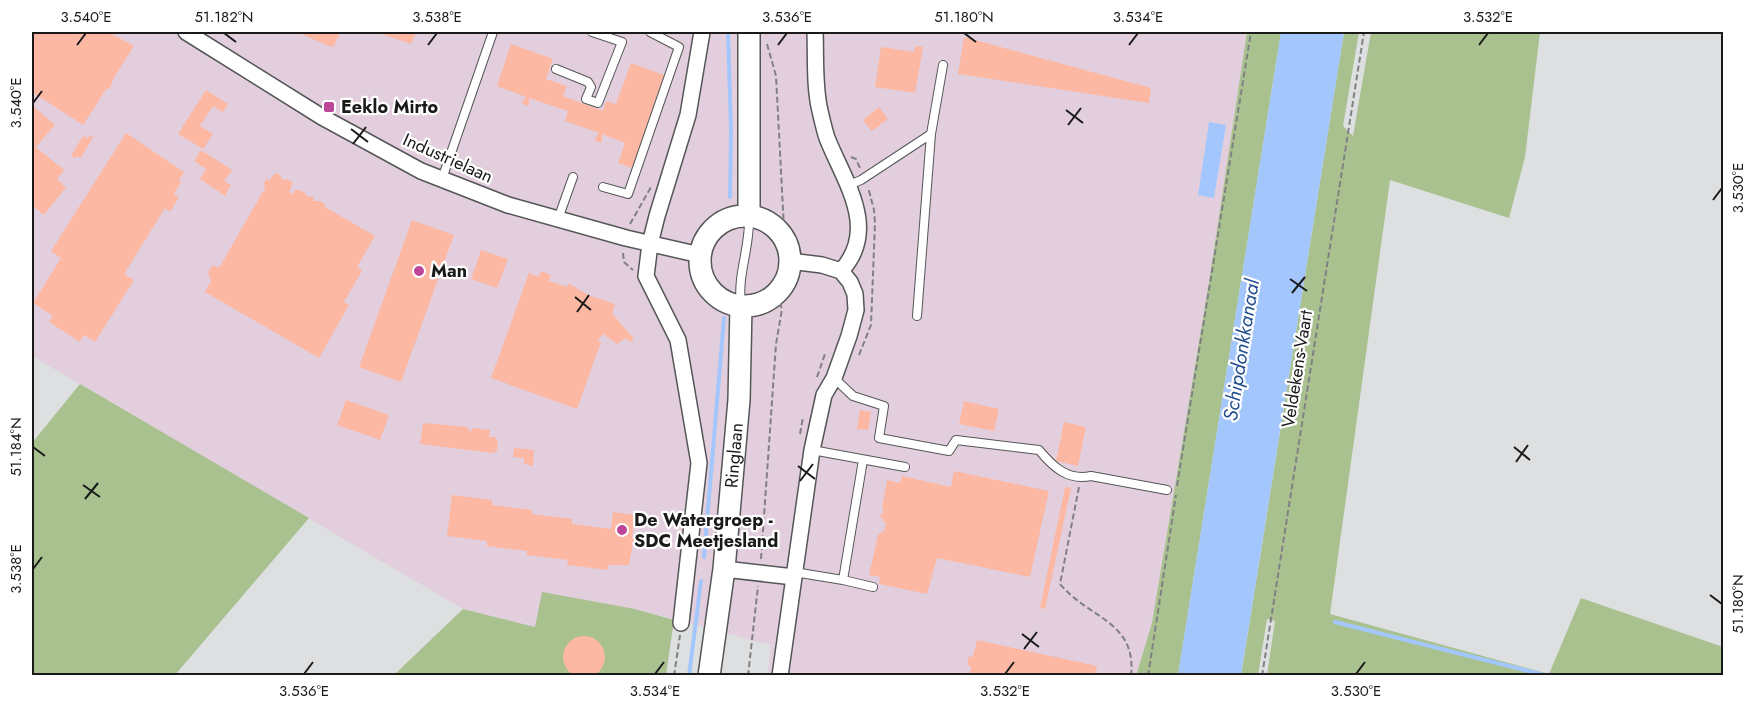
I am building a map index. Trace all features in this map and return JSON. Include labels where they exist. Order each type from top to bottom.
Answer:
[{"type":"main road","points":[[749,216],[758,35]]},
{"type":"main road","points":[[749,216],[773,226],[785,242],[789,261],[788,273],[776,293],[765,301],[741,306],[715,295],[707,286],[700,266],[700,255],[705,240],[715,227],[729,219],[749,216]]},
{"type":"main road","name":"Ringlaan","points":[[709,675],[724,569],[739,400],[741,306]]},
{"type":"street","name":"Industrielaan","points":[[186,32],[322,117],[421,171],[508,205],[650,244],[700,255]]},
{"type":"street","points":[[681,623],[699,463],[678,340],[646,276],[650,244],[657,216],[688,115],[702,32]]},
{"type":"street","points":[[815,32],[819,107],[826,136],[854,199],[859,224],[858,246],[850,261],[841,271]]},
{"type":"street","points":[[780,675],[812,450],[824,395],[834,378],[856,310],[855,294],[850,282],[841,271],[822,265],[789,261]]},
{"type":"street","points":[[724,569],[794,575]]},
{"type":"lane","points":[[441,179],[493,32]]},
{"type":"lane","points":[[556,69],[588,82],[591,87],[586,99],[598,103],[622,42],[592,32]]},
{"type":"lane","points":[[603,187],[628,194],[679,47],[650,32]]},
{"type":"lane","points":[[917,316],[931,134],[943,65]]},
{"type":"lane","points":[[849,185],[931,134]]},
{"type":"lane","points":[[558,219],[573,177]]},
{"type":"lane","points":[[741,306],[739,288],[749,234],[749,216]]},
{"type":"lane","points":[[834,378],[853,396],[884,406],[879,438],[949,451],[956,440],[1039,450],[1063,473],[1080,478],[1091,476],[1167,490]]},
{"type":"lane","points":[[812,450],[905,467]]},
{"type":"lane","points":[[843,580],[863,460]]},
{"type":"lane","points":[[794,575],[843,580],[873,587]]},
{"type":"path","points":[[1148,675],[1251,32]]},
{"type":"path","name":"Veldekens-Vaart","points":[[1262,675],[1364,32]]},
{"type":"path","points":[[758,35],[776,76],[784,229]]},
{"type":"path","points":[[815,381],[825,354],[850,361],[855,360],[870,325],[874,210],[865,177],[856,159],[852,157],[838,163]]},
{"type":"path","points":[[748,675],[760,573],[776,344],[782,309],[776,293]]},
{"type":"path","points":[[800,434],[805,411]]},
{"type":"path","points":[[1080,478],[1060,584],[1072,597],[1118,630],[1128,643],[1133,661],[1131,675]]},
{"type":"path","points":[[674,675],[681,623]]},
{"type":"shaded area","points":[[32,32],[1247,32],[1209,282],[1152,623],[1136,675],[768,675],[771,645],[635,609],[535,627],[463,609],[32,356]]},
{"type":"green space","points":[[1247,32],[1281,32],[1178,675],[1136,676],[1152,623],[1209,282]]},
{"type":"green space","points":[[1344,32],[1359,32],[1343,126],[1353,136],[1371,32],[1540,32],[1525,157],[1509,218],[1390,180],[1330,614],[1549,674],[1581,598],[1723,647],[1723,675],[1267,675],[1275,621],[1267,619],[1258,675],[1241,676]]},
{"type":"green space","points":[[80,384],[309,518],[175,675],[32,675],[32,443]]},
{"type":"green space","points":[[542,592],[635,609],[674,620],[666,675],[393,676],[463,609],[535,627]]},
{"type":"water","name":"Schipdonkkanaal","points":[[1281,32],[1344,32],[1241,675],[1178,675]]},
{"type":"water","points":[[1209,122],[1226,125],[1214,198],[1198,195]]},
{"type":"building","points":[[32,32],[108,32],[134,46],[109,89],[107,88],[83,125],[32,92]]},
{"type":"building","points":[[297,32],[340,32],[334,46],[331,47]]},
{"type":"building","points":[[377,32],[416,32],[411,44]]},
{"type":"building","points":[[964,37],[1151,88],[1149,103],[958,74]]},
{"type":"building","points":[[511,44],[553,59],[546,79],[567,86],[563,96],[603,111],[606,101],[616,104],[631,63],[664,75],[632,168],[618,163],[625,143],[602,134],[602,143],[594,140],[599,133],[565,121],[568,111],[529,98],[529,106],[521,103],[526,97],[497,86]]},
{"type":"building","points":[[915,46],[923,47],[915,93],[875,87],[881,47],[914,52]]},
{"type":"building","points":[[206,90],[228,104],[223,112],[213,106],[200,126],[213,134],[203,149],[178,134]]},
{"type":"building","points":[[413,104],[420,107],[418,112],[411,109]]},
{"type":"building","points":[[32,105],[55,125],[36,147],[64,170],[57,179],[66,187],[44,215],[32,205]]},
{"type":"building","points":[[879,107],[888,119],[872,131],[863,120]]},
{"type":"building","points":[[126,133],[184,172],[174,194],[179,197],[170,212],[165,208],[124,274],[134,280],[95,342],[84,335],[80,342],[49,322],[53,316],[33,303],[61,258],[51,251]]},
{"type":"building","points":[[90,135],[93,137],[81,158],[71,156],[83,136],[88,138]]},
{"type":"building","points":[[201,150],[232,170],[224,181],[231,185],[225,196],[200,179],[206,169],[194,161]]},
{"type":"building","points":[[277,173],[282,180],[287,179],[292,182],[289,192],[292,194],[295,190],[300,190],[306,196],[313,197],[314,201],[324,203],[325,207],[375,236],[357,267],[362,271],[344,302],[349,305],[319,358],[205,292],[211,281],[208,272],[213,265],[219,268],[265,188],[266,179],[269,181]]},
{"type":"building","points":[[412,220],[454,235],[401,382],[359,367]]},
{"type":"building","points":[[481,250],[508,259],[497,288],[471,279]]},
{"type":"building","points":[[541,271],[551,275],[549,281],[567,287],[568,283],[588,295],[615,304],[612,313],[634,339],[630,342],[625,338],[617,344],[603,334],[598,340],[601,342],[577,409],[491,378],[529,273],[538,277]]},
{"type":"building","points":[[346,400],[389,415],[380,440],[337,425]]},
{"type":"building","points":[[964,401],[999,409],[994,431],[959,424]]},
{"type":"building","points":[[860,410],[871,412],[868,430],[857,429]]},
{"type":"building","points":[[1064,422],[1086,427],[1078,466],[1056,461]]},
{"type":"building","points":[[423,423],[468,427],[468,430],[472,431],[472,428],[490,430],[489,437],[495,437],[498,441],[497,450],[493,453],[420,444]]},
{"type":"building","points":[[514,448],[534,450],[533,466],[524,464],[524,458],[513,457]]},
{"type":"building","points":[[954,471],[1049,491],[1030,577],[937,558],[927,594],[879,584],[880,577],[869,575],[878,535],[884,531],[886,524],[880,515],[884,512],[882,508],[887,480],[900,483],[902,476],[951,487]]},
{"type":"building","points":[[1065,487],[1071,488],[1045,609],[1040,608]]},
{"type":"building","points":[[452,495],[492,500],[492,505],[532,510],[532,514],[572,519],[572,524],[611,529],[613,512],[635,515],[629,565],[608,565],[608,570],[567,565],[568,560],[527,555],[527,551],[487,546],[487,541],[447,536]]},
{"type":"building","points":[[584,636],[592,637],[599,642],[604,649],[604,665],[599,672],[592,677],[584,678],[576,677],[569,672],[564,665],[563,657],[564,649],[569,642],[576,637]]},
{"type":"building","points":[[977,640],[1097,666],[1095,676],[969,676],[971,666],[967,665],[969,656],[973,657]]},
{"type":"waterway","points":[[728,32],[731,130],[730,197]]},
{"type":"waterway","points":[[704,557],[724,318]]},
{"type":"waterway","points":[[689,676],[701,581]]},
{"type":"waterway","points":[[1335,622],[1548,676]]},
{"type":"place","name":"Eeklo Mirto","points":[[329,107]]},
{"type":"place","name":"Man","points":[[419,271]]},
{"type":"place","name":"De Watergroep - SDC Meetjesland","points":[[622,530]]}]
